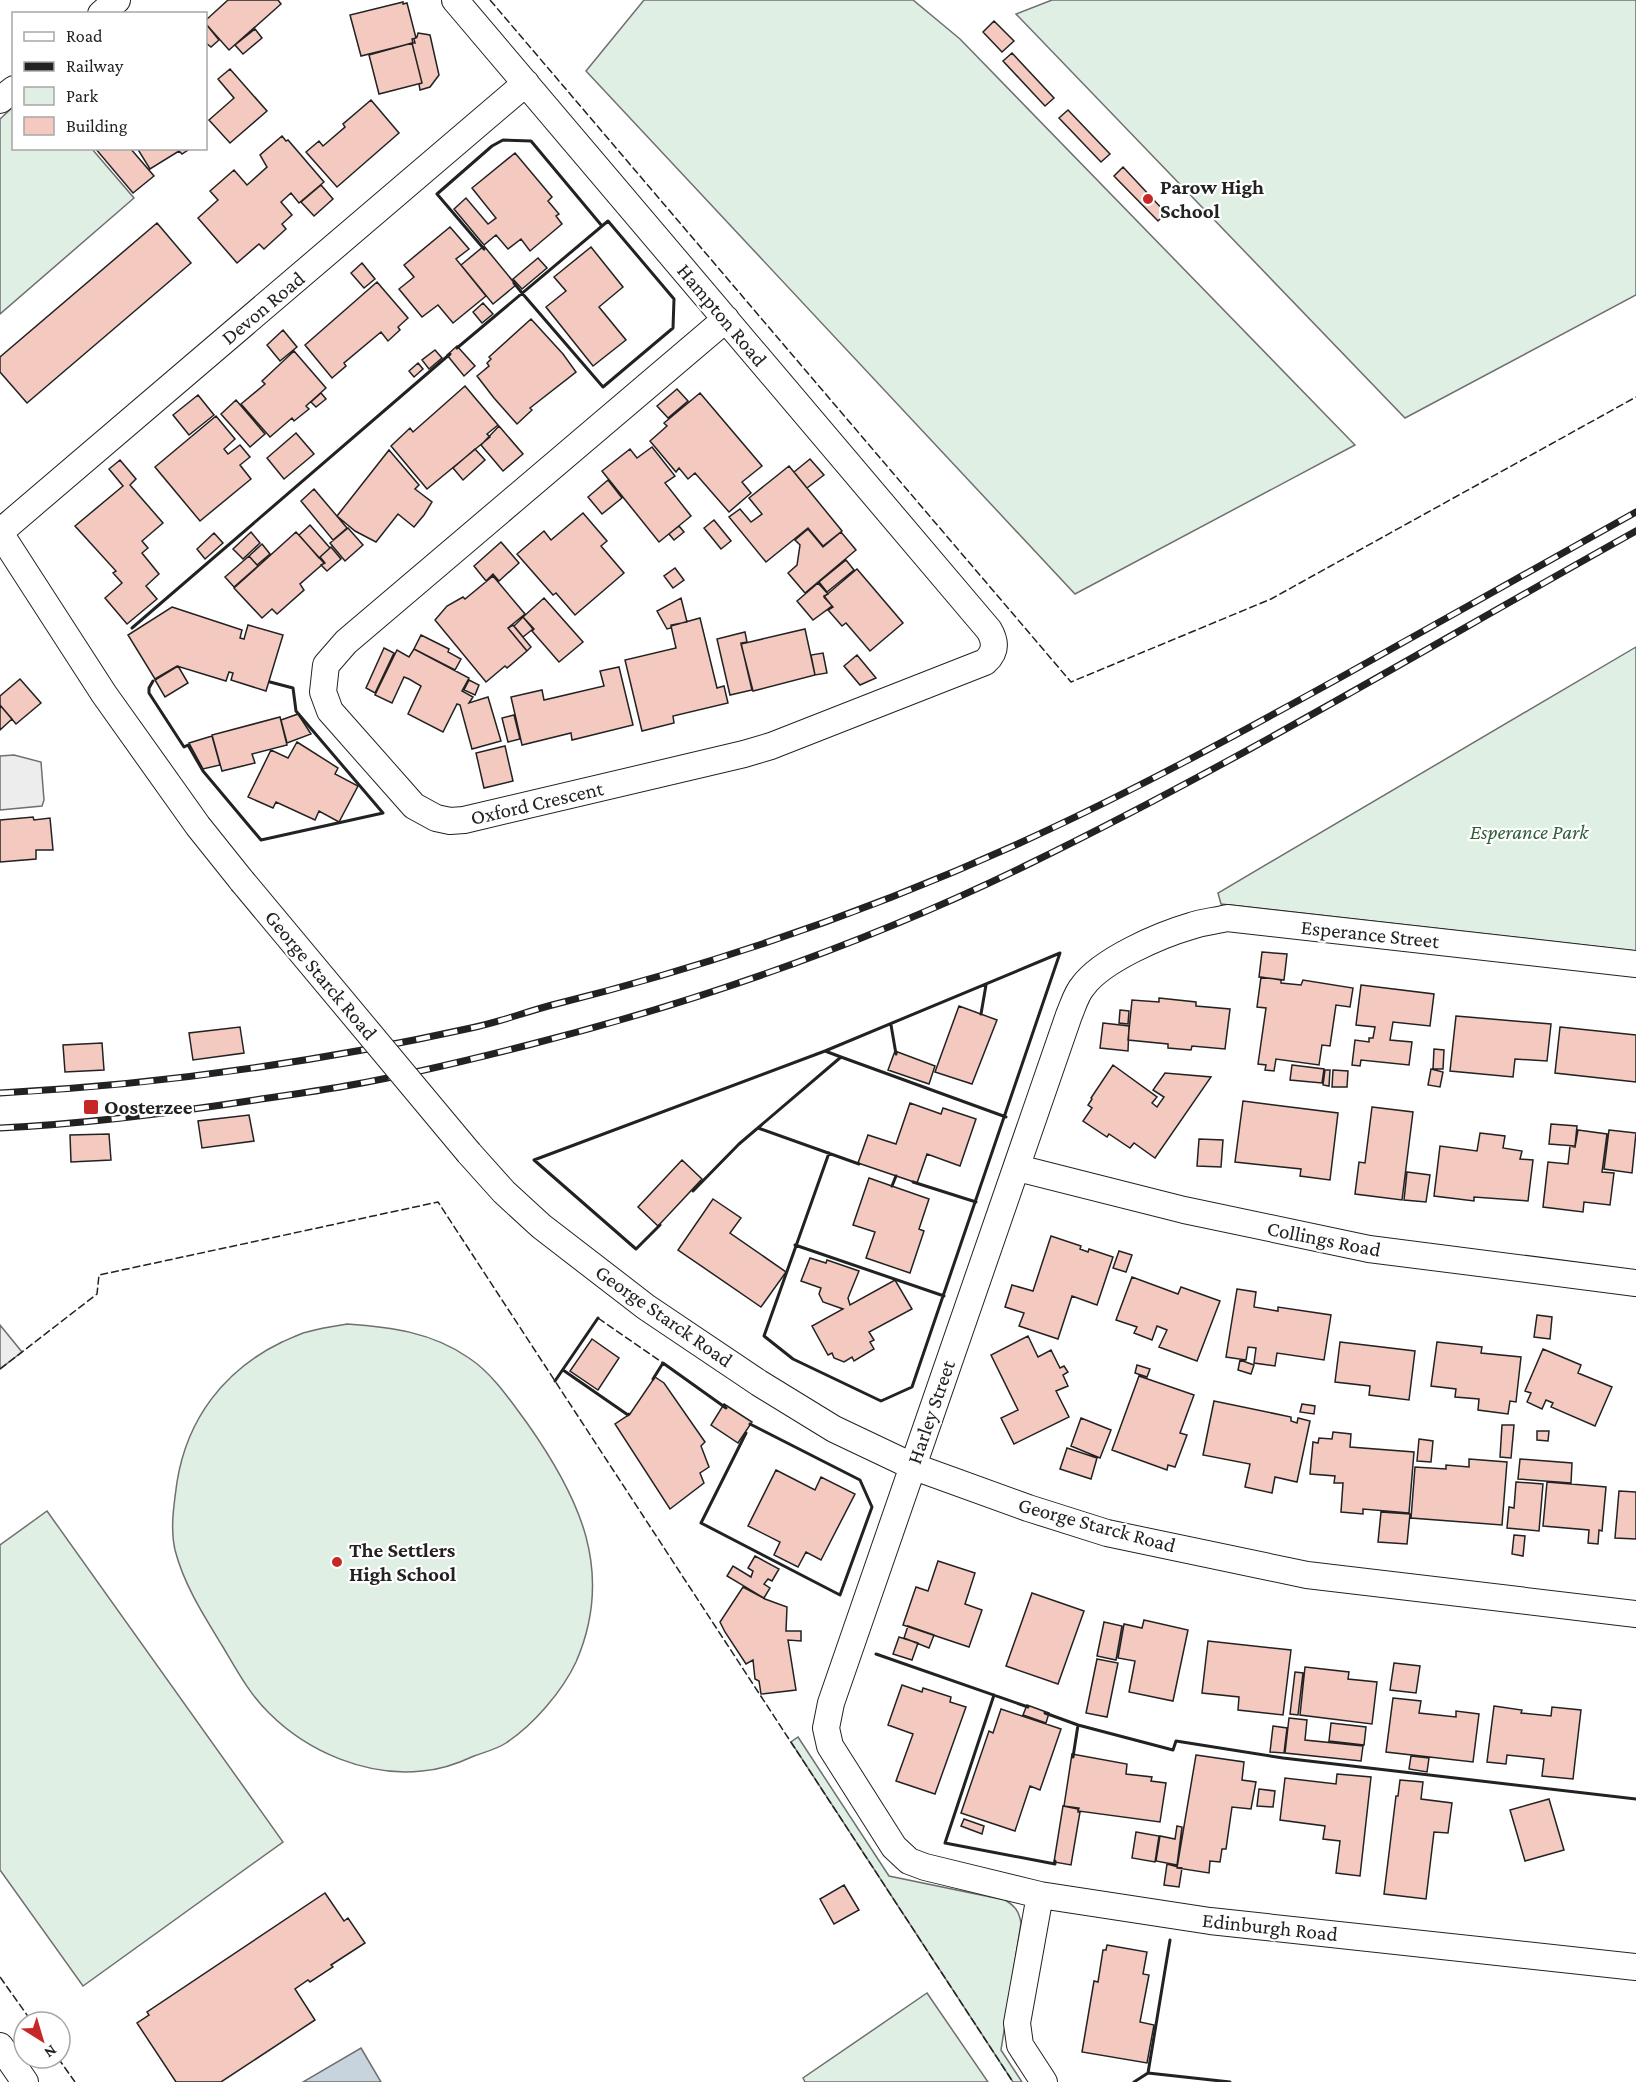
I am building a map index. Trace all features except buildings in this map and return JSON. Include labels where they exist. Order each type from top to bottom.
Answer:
[{"type":"street","points":[[103,12],[117,0]]},
{"type":"street","name":"Hampton Road","points":[[455,0],[989,630]]},
{"type":"street","name":"Devon Road","points":[[0,532],[526,83]]},
{"type":"street","points":[[0,100],[12,91]]},
{"type":"street","name":"Oxford Crescent","points":[[726,319],[346,642],[326,665],[323,692],[330,711],[414,806],[436,819],[464,820],[735,756],[786,740],[985,662],[991,656],[994,648],[994,638],[989,630]]},
{"type":"street","name":"George Starck Road","points":[[0,532],[104,694],[198,826],[469,1153],[504,1192],[541,1226],[646,1307],[759,1383],[834,1428],[912,1466],[1028,1508],[1107,1533],[1307,1575],[1636,1614]]},
{"type":"street","name":"Esperance Street","points":[[1112,960],[1191,926],[1227,918],[1636,964]]},
{"type":"street","name":"Harley Street","points":[[909,1861],[894,1847],[830,1746],[826,1728],[831,1703],[1075,1002],[1082,986],[1112,960]]},
{"type":"street","name":"Collings Road","points":[[1018,1168],[1184,1210],[1370,1249],[1636,1283]]},
{"type":"street","name":"Edinburgh Road","points":[[909,1861],[1040,1895],[1210,1921],[1636,1967]]},
{"type":"street","points":[[1040,1895],[1017,2023],[1020,2045],[1044,2082]]},
{"type":"street","points":[[0,2046],[26,2082]]},
{"type":"green space","points":[[644,0],[913,0],[960,39],[1355,445],[1075,594],[586,71]]},
{"type":"green space","points":[[1052,0],[1636,0],[1636,295],[1405,418],[1016,14]]},
{"type":"green space","points":[[12,108],[12,150],[93,150],[134,198],[0,314],[0,119]]},
{"type":"green space","name":"Esperance Park","points":[[1636,647],[1636,951],[1221,904],[1218,893]]},
{"type":"green space","points":[[347,1324],[410,1332],[455,1349],[478,1364],[508,1397],[527,1423],[562,1479],[576,1508],[586,1537],[592,1567],[592,1597],[587,1629],[576,1662],[555,1696],[536,1717],[506,1743],[449,1766],[435,1769],[401,1772],[360,1766],[320,1750],[285,1727],[262,1706],[238,1673],[195,1600],[175,1550],[173,1516],[182,1459],[199,1417],[212,1399],[226,1382],[261,1353],[300,1334]]},
{"type":"green space","points":[[47,1511],[283,1842],[83,1986],[0,1870],[0,1545]]},
{"type":"green space","points":[[798,1737],[889,1876],[1005,1900],[1016,1909],[1021,1923],[1001,2050],[1022,2082],[1013,2082],[791,1742]]},
{"type":"green space","points":[[927,1993],[988,2082],[805,2082],[803,2078]]},
{"type":"shaded area","points":[[14,755],[41,762],[44,800],[42,806],[0,810],[0,756]]},
{"type":"shaded area","points":[[0,1325],[22,1352],[0,1369]]},
{"type":"shaded area","points":[[361,2048],[381,2082],[303,2082]]},
{"type":"railway","points":[[0,1093],[178,1078],[296,1061],[413,1040],[482,1026],[675,971],[793,934],[965,867],[1104,803],[1343,676],[1636,512]]},
{"type":"railway","points":[[0,1128],[160,1114],[397,1076],[596,1027],[724,988],[786,966],[910,918],[1031,863],[1108,824],[1336,701],[1636,531]]},
{"type":"fence","points":[[490,0],[1071,682],[1271,599],[1636,397]]},
{"type":"fence","points":[[0,1369],[97,1294],[99,1275],[438,1202],[1013,2082]]},
{"type":"fence","points":[[598,1318],[663,1363]]},
{"type":"fence","points":[[0,1977],[23,2010]]},
{"type":"fence","points":[[66,2070],[75,2082]]},
{"type":"wall","points":[[484,249],[437,194],[492,146],[503,140],[531,141],[602,226]]},
{"type":"wall","points":[[457,348],[608,221],[674,299],[673,328],[603,387],[522,293],[514,283]]},
{"type":"wall","points":[[132,628],[450,354]]},
{"type":"wall","points":[[153,681],[149,693],[184,747],[188,745],[203,771],[261,840],[383,813],[296,711],[293,688],[270,682]]},
{"type":"wall","points":[[660,1225],[636,1249],[534,1160],[825,1051],[1060,953],[912,1387],[881,1401],[793,1359],[764,1336],[829,1153]]},
{"type":"wall","points":[[981,1014],[986,985]]},
{"type":"wall","points":[[891,1025],[896,1054]]},
{"type":"wall","points":[[825,1051],[841,1057]]},
{"type":"wall","points":[[693,1191],[739,1144],[841,1057],[1006,1117]]},
{"type":"wall","points":[[758,1128],[859,1164]]},
{"type":"wall","points":[[892,1186],[896,1176]]},
{"type":"wall","points":[[913,1182],[976,1202]]},
{"type":"wall","points":[[795,1245],[944,1296]]},
{"type":"wall","points":[[555,1381],[598,1318]]},
{"type":"wall","points":[[653,1379],[663,1363],[726,1408]]},
{"type":"wall","points":[[563,1370],[629,1414]]},
{"type":"wall","points":[[746,1433],[701,1523],[840,1595],[872,1507],[860,1480],[750,1424]]},
{"type":"wall","points":[[876,1654],[1028,1707]]},
{"type":"wall","points":[[994,1695],[945,1843],[1055,1864],[1055,1861]]},
{"type":"wall","points":[[1045,1713],[1078,1725],[1173,1750],[1176,1741],[1283,1758],[1636,1799]]},
{"type":"wall","points":[[1073,1757],[1078,1725]]},
{"type":"wall","points":[[1148,2073],[1170,1940]]},
{"type":"wall","points":[[1134,2082],[1148,2073],[1230,2082]]},
{"type":"place","name":"Parow High School","points":[[1148,199]]},
{"type":"place","name":"Oosterzee","points":[[91,1107]]},
{"type":"place","name":"The Settlers High School","points":[[337,1562]]}]
